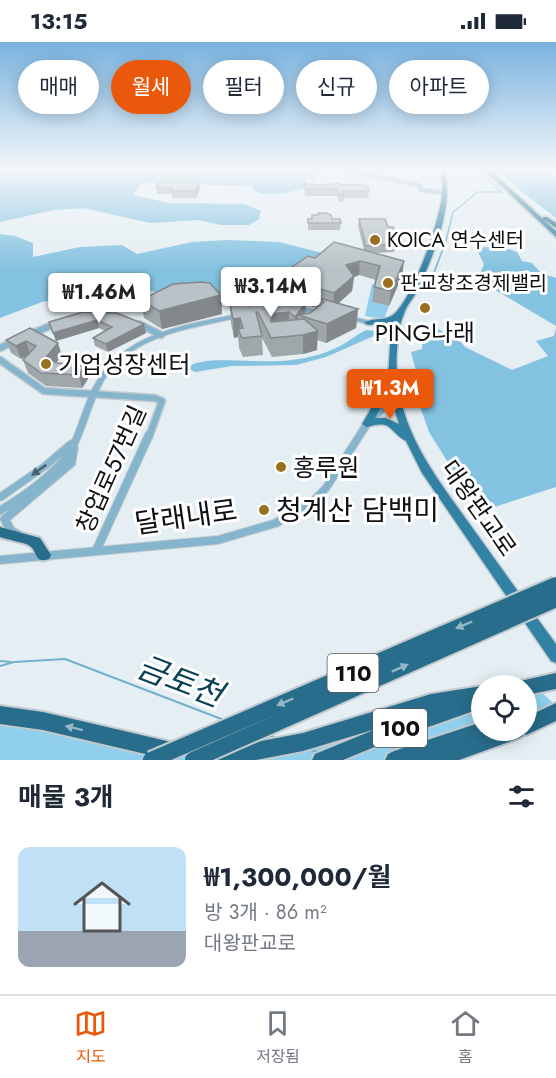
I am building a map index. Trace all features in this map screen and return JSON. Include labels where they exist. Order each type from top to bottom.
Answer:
[{"type":"highway","points":[[520,202],[556,235]]},
{"type":"highway","points":[[527,202],[556,227]]},
{"type":"highway","points":[[1,521],[39,545],[44,555]]},
{"type":"highway","points":[[0,536],[32,545],[44,555]]},
{"type":"highway","name":"110","points":[[151,760],[556,585]]},
{"type":"highway","name":"110","points":[[193,760],[556,599]]},
{"type":"highway","points":[[537,685],[556,681]]},
{"type":"highway","points":[[0,715],[32,718],[131,744],[175,752],[256,751],[303,742],[431,704],[471,696]]},
{"type":"highway","name":"100","points":[[321,760],[389,732],[471,704]]},
{"type":"highway","points":[[537,716],[556,712]]},
{"type":"highway","points":[[537,721],[556,712]]},
{"type":"highway","name":"100","points":[[394,760],[471,735]]},
{"type":"highway","points":[[434,760],[487,741]]},
{"type":"main road","name":"대왕판교로","points":[[443,202],[434,237],[409,300],[401,312],[392,379],[395,398],[412,444],[426,470],[556,656]]},
{"type":"main road","points":[[368,323],[390,321],[401,312]]},
{"type":"main road","points":[[367,424],[392,379]]},
{"type":"main road","points":[[367,424],[378,419],[386,419],[398,427],[412,444]]},
{"type":"street","points":[[290,310],[328,313]]},
{"type":"street","points":[[1,521],[38,494],[72,463],[76,440],[92,396],[102,376],[116,361],[135,347],[161,335],[247,314]]},
{"type":"street","points":[[342,316],[397,329]]},
{"type":"street","points":[[0,348],[51,325],[69,320]]},
{"type":"street","points":[[134,321],[161,335]]},
{"type":"street","points":[[0,360],[43,391],[92,396]]},
{"type":"street","name":"창업로57번길","points":[[92,396],[154,398],[162,401],[154,425],[96,551]]},
{"type":"street","name":"달래내로","points":[[0,560],[218,540],[276,523],[312,501],[326,488],[367,424],[395,398]]},
{"type":"street","points":[[0,498],[45,466],[76,440]]},
{"type":"shaded area","points":[[0,202],[245,204],[261,211],[259,219],[249,225],[221,225],[198,220],[150,223],[84,208],[54,210],[0,222]]},
{"type":"shaded area","points":[[534,202],[556,202],[556,218]]},
{"type":"shaded area","points":[[0,234],[15,236],[33,243],[33,257],[80,247],[122,245],[137,254],[192,242],[227,240],[279,242],[326,254],[273,286],[256,291],[247,298],[227,303],[144,290],[106,291],[42,302],[0,318]]},
{"type":"shaded area","points":[[500,246],[517,252],[522,261],[532,263],[541,273],[556,278],[556,326],[475,278],[479,277],[484,264],[476,248]]},
{"type":"shaded area","points":[[372,284],[377,286],[372,302],[389,306],[384,319],[365,316]]},
{"type":"shaded area","points":[[424,325],[435,327],[465,347],[512,370],[548,356],[536,341],[554,336],[556,328],[556,487],[479,512],[429,432],[415,392],[416,371],[411,352],[422,349]]},
{"type":"shaded area","points":[[366,330],[383,332],[326,357],[296,365],[232,366],[195,372],[188,368],[208,361],[274,361],[306,358],[338,347]]},
{"type":"shaded area","points":[[537,688],[556,706],[537,719]]},
{"type":"shaded area","points":[[471,696],[471,737],[434,760],[0,760],[0,715],[175,752],[216,753]]},
{"type":"building","points":[[318,213],[331,215],[332,219],[340,219],[341,223],[308,223],[312,215],[318,215]]},
{"type":"building","points":[[359,219],[385,219],[388,227],[393,227],[397,236],[393,238],[396,244],[366,246]]},
{"type":"building","points":[[334,242],[404,261],[391,291],[374,287],[380,266],[360,261],[346,265],[354,276],[334,293],[310,286],[317,293],[307,289],[307,292],[282,287],[276,278],[308,256],[315,258]]},
{"type":"building","points":[[210,283],[221,295],[159,311],[141,300],[173,284]]},
{"type":"building","points":[[306,297],[304,305],[295,317],[289,312],[271,314],[271,322],[304,319],[318,331],[271,338],[256,312],[262,336],[242,338],[238,329],[243,328],[240,318],[233,319],[230,304],[264,299],[266,308],[276,306],[275,298]]},
{"type":"building","points":[[319,298],[358,309],[327,324],[298,315],[310,313],[324,302]]},
{"type":"building","points":[[83,312],[117,313],[144,324],[106,344],[93,338],[112,327],[97,320],[53,333],[49,322]]},
{"type":"building","points":[[30,328],[58,343],[46,357],[57,363],[85,365],[79,375],[41,373],[23,360],[36,346],[26,341],[16,346],[6,340]]},
{"type":"waterway","points":[[430,283],[446,241],[453,212],[466,202]]},
{"type":"waterway","name":"금토천","points":[[0,666],[14,662],[65,659],[224,720]]},
{"type":"waterway","name":"금토천","points":[[0,661],[11,662]]},
{"type":"waterway","name":"금토천","points":[[268,735],[278,738]]},
{"type":"waterway","name":"금토천","points":[[308,749],[321,753]]},
{"type":"place","name":"KOICA 연수센터","points":[[375,240]]},
{"type":"place","name":"판교창조경제밸리","points":[[388,283]]},
{"type":"place","name":"PING나래","points":[[425,308]]},
{"type":"place","name":"기업성장센터","points":[[46,364]]},
{"type":"place","name":"홍루원","points":[[281,467]]},
{"type":"place","name":"청계산 담백미","points":[[264,510]]}]
